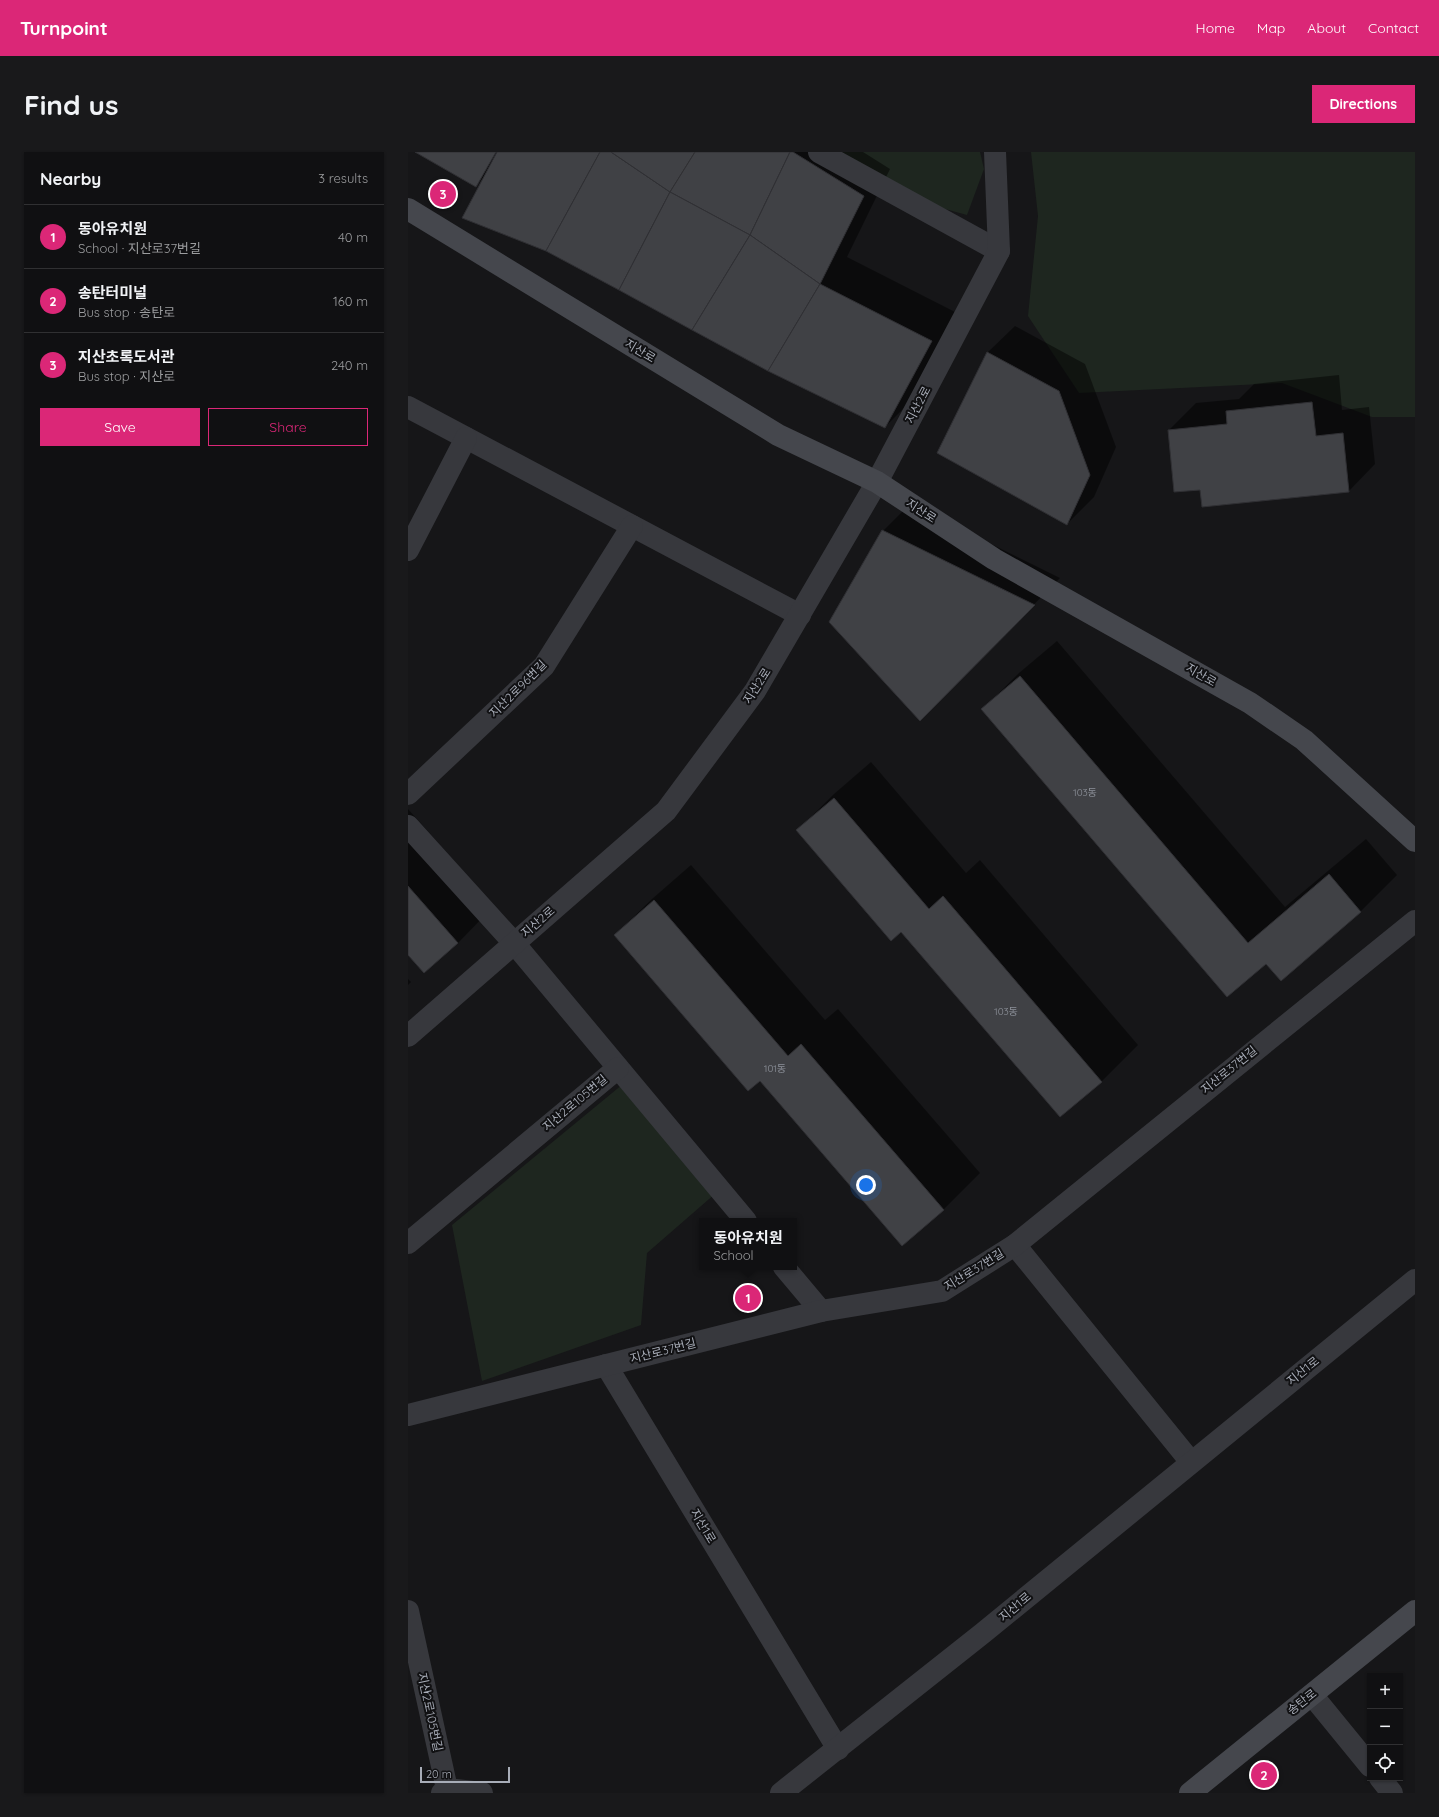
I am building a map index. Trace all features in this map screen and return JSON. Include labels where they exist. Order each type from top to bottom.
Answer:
[{"type":"main road","name":"지산로","points":[[408,209],[778,435],[877,482],[994,559],[1256,707],[1304,740],[1415,841]]},
{"type":"main road","name":"송탄로","points":[[1190,1793],[1415,1611]]},
{"type":"street","points":[[819,152],[999,251]]},
{"type":"street","points":[[994,152],[999,251]]},
{"type":"street","name":"지산2로","points":[[408,1036],[666,811],[755,691],[877,482],[999,251]]},
{"type":"street","points":[[408,406],[800,615]]},
{"type":"street","points":[[408,550],[466,438]]},
{"type":"street","name":"지산2로96번길","points":[[408,794],[544,666],[632,526]]},
{"type":"street","points":[[408,826],[514,943]]},
{"type":"street","name":"지산로37번길","points":[[408,1414],[821,1311],[942,1291],[1015,1245],[1415,920]]},
{"type":"street","name":"지산2로105번길","points":[[408,1244],[618,1068],[514,943]]},
{"type":"street","points":[[618,1068],[743,1218]]},
{"type":"street","points":[[1015,1245],[1191,1462]]},
{"type":"street","points":[[787,1270],[821,1311]]},
{"type":"street","name":"지산1로","points":[[781,1793],[984,1633],[1415,1280]]},
{"type":"street","name":"지산1로","points":[[606,1365],[838,1749]]},
{"type":"street","name":"지산2로105번길","points":[[408,1612],[444,1791]]},
{"type":"street","points":[[1312,1695],[1367,1762]]},
{"type":"street","points":[[1382,1781],[1392,1793]]},
{"type":"street","points":[[444,1791],[482,1793]]},
{"type":"shaded area","points":[[837,152],[980,152],[984,169],[967,215],[934,206]]},
{"type":"shaded area","points":[[1031,152],[1415,152],[1415,417],[1372,417],[1282,383],[1079,393],[1028,316],[1038,216]]},
{"type":"shaded area","points":[[623,1084],[716,1193],[647,1253],[641,1325],[482,1381],[452,1225]]},
{"type":"building","points":[[415,152],[496,152],[476,187]]},
{"type":"building","points":[[497,152],[600,152],[546,251],[462,218]]},
{"type":"building","points":[[600,152],[611,152],[670,192],[619,290],[546,251]]},
{"type":"building","points":[[611,152],[695,152],[670,192]]},
{"type":"building","points":[[695,152],[790,152],[750,235],[670,192]]},
{"type":"building","points":[[790,152],[793,152],[864,196],[820,284],[750,235]]},
{"type":"building","points":[[670,192],[750,235],[692,330],[619,290]]},
{"type":"building","points":[[750,235],[820,284],[768,371],[692,330]]},
{"type":"building","points":[[820,284],[932,341],[885,428],[768,371]]},
{"type":"building","points":[[987,352],[1059,391],[1090,475],[1067,525],[937,453]]},
{"type":"building","points":[[1312,402],[1316,436],[1343,433],[1349,492],[1202,507],[1200,490],[1174,492],[1168,430],[1227,424],[1226,411]]},
{"type":"building","points":[[882,530],[1035,605],[920,721],[829,622]]},
{"type":"building","points":[[1020,676],[1248,943],[1329,874],[1361,912],[1281,981],[1266,964],[1227,997],[981,709]]},
{"type":"building","points":[[834,798],[929,909],[943,896],[1102,1082],[1060,1117],[901,932],[891,941],[796,830]]},
{"type":"building","points":[[408,886],[458,943],[424,973],[408,955]]},
{"type":"building","points":[[654,900],[788,1056],[801,1044],[944,1210],[902,1246],[760,1081],[748,1091],[614,935]]},
{"type":"place","name":"지산초록도서관","points":[[443,194]]},
{"type":"place","name":"동아유치원","points":[[748,1298]]},
{"type":"place","name":"송탄터미널","points":[[1264,1775]]}]
